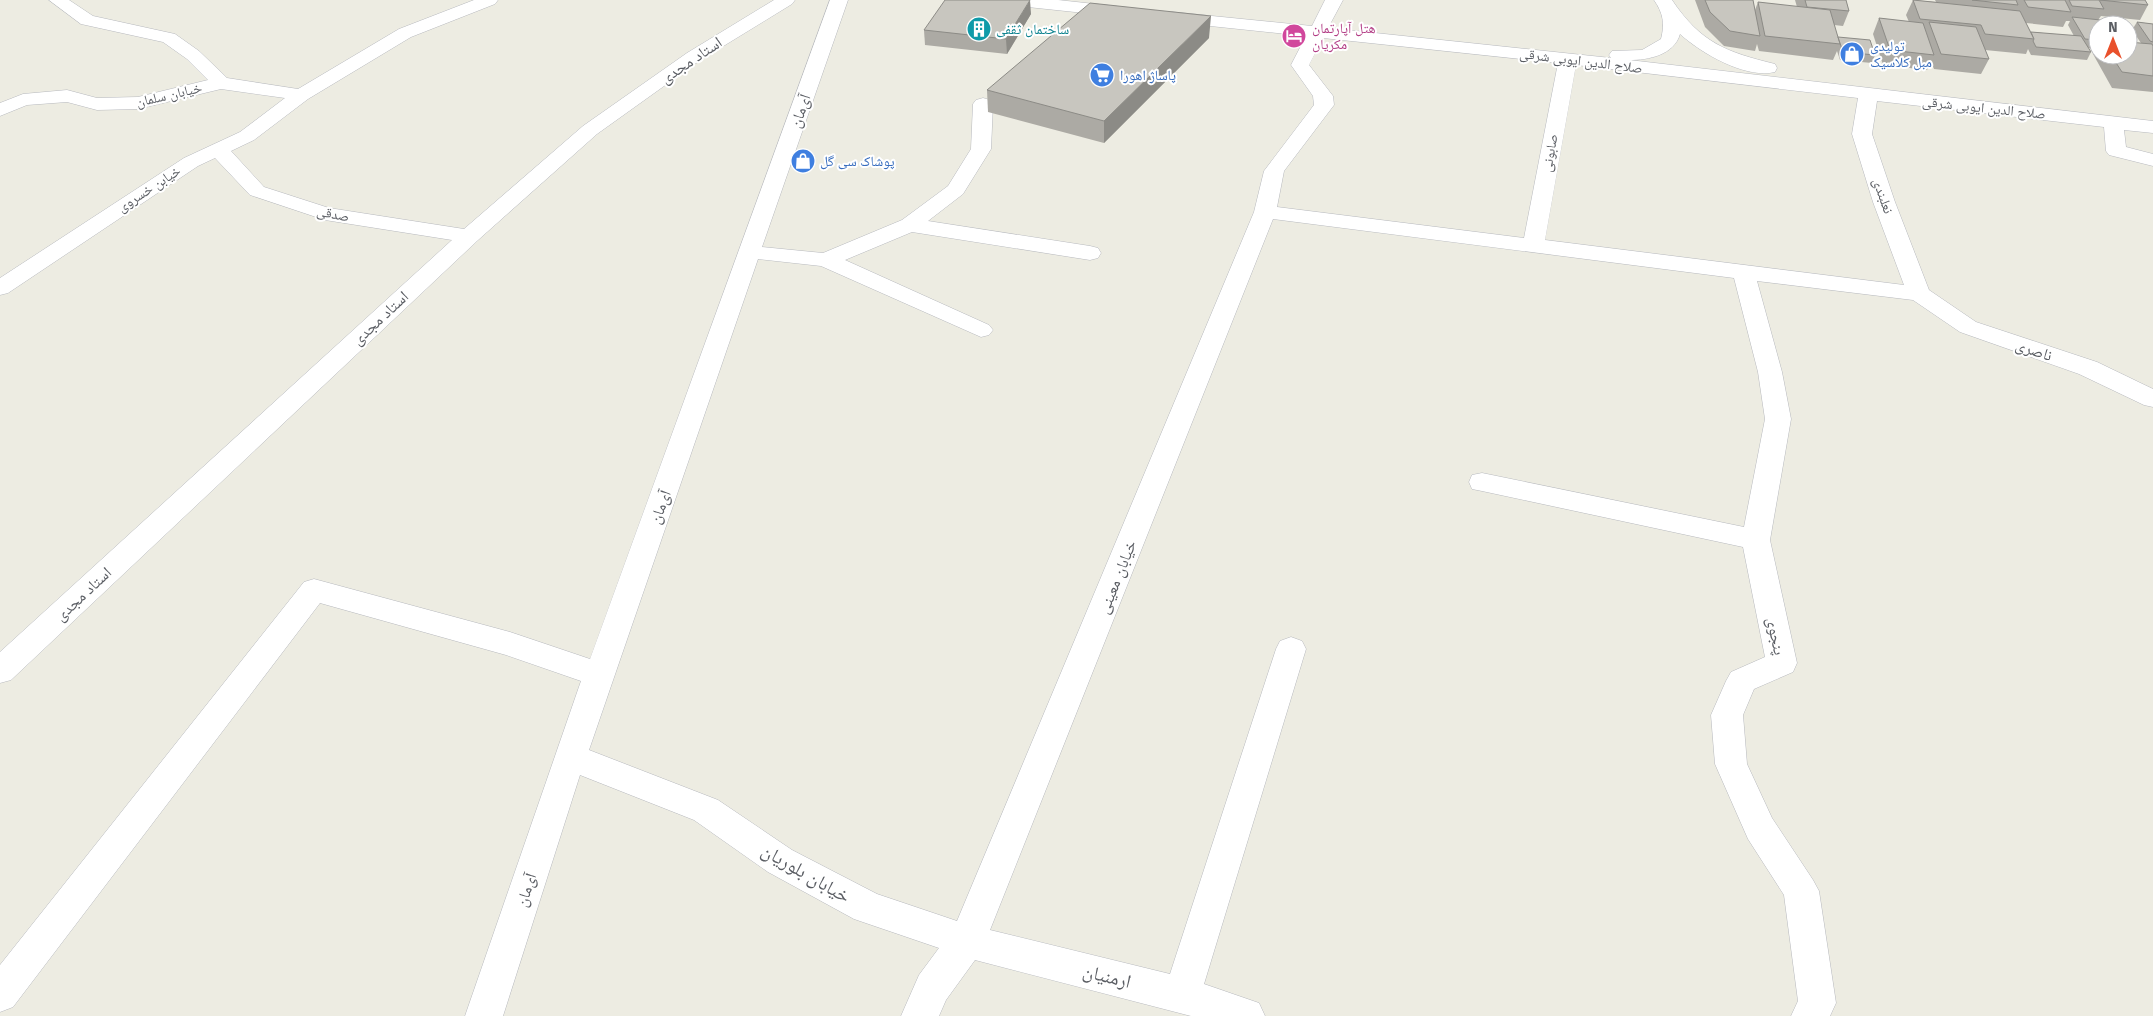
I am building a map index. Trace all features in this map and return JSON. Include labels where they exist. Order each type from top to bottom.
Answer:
[{"type":"street","points":[[58,0],[86,20],[169,38],[193,54],[221,83],[301,95]]},
{"type":"street","name":"خیابن خسروی","points":[[0,288],[191,162],[247,136],[301,95],[405,33],[489,0]]},
{"type":"street","name":"استاد مجدی","points":[[0,671],[469,236],[590,130],[693,57],[786,0]]},
{"type":"street","name":"آی‌مان","points":[[484,1016],[570,757],[839,0]]},
{"type":"street","points":[[1009,0],[1138,13]]},
{"type":"street","points":[[1316,31],[1334,0]]},
{"type":"street","points":[[1457,46],[1594,55],[1646,54],[1669,42],[1674,28],[1667,7]]},
{"type":"street","name":"صلاح الدین ایوبی شرقی","points":[[1667,7],[1706,48],[1747,66],[2153,110]]},
{"type":"street","name":"صلاح الدین ایوبی شرقی","points":[[1158,15],[1457,46],[2153,127]]},
{"type":"street","name":"خیابان معینی","points":[[967,941],[1265,212],[1274,171],[1324,105],[1323,96],[1300,65],[1316,31]]},
{"type":"street","name":"صابونی","points":[[1533,246],[1568,60]]},
{"type":"street","name":"خیابان سلمان","points":[[0,110],[23,100],[67,96],[97,104],[138,103],[221,83]]},
{"type":"street","name":"نعلبندی","points":[[1868,95],[1862,134],[1884,202],[1919,294]]},
{"type":"street","points":[[826,260],[910,224],[956,190],[981,149],[983,104]]},
{"type":"street","points":[[2114,122],[2116,151],[2153,160]]},
{"type":"street","name":"صدقی","points":[[218,149],[257,191],[325,214],[469,236]]},
{"type":"street","points":[[1265,212],[1919,294]]},
{"type":"street","points":[[910,224],[1090,253]]},
{"type":"street","points":[[751,252],[826,260],[981,330]]},
{"type":"street","name":"پنجوی","points":[[1744,272],[1770,372],[1778,419],[1756,540],[1782,663],[1742,681],[1727,715],[1731,764],[1760,828],[1801,891],[1817,1003],[1810,1016]]},
{"type":"street","name":"ناصری","points":[[1919,294],[1968,327],[2088,368],[2153,399]]},
{"type":"street","points":[[1482,482],[1756,540]]},
{"type":"street","points":[[0,994],[314,590],[510,644],[600,675]]},
{"type":"street","points":[[1182,995],[1291,649]]},
{"type":"street","name":"خیابان بلوریان","points":[[570,757],[706,810],[780,861],[868,907],[967,941]]},
{"type":"street","points":[[920,1016],[932,988],[967,941]]},
{"type":"street","name":"ارمنیان","points":[[967,941],[1182,995],[1246,1016]]},
{"type":"building","points":[[945,0],[1030,0],[1006,39],[924,30]]},
{"type":"building","points":[[1705,0],[1753,0],[1760,36],[1730,31],[1710,12]]},
{"type":"building","points":[[1805,0],[1846,0],[1849,11],[1807,7]]},
{"type":"building","points":[[1913,0],[2020,11],[2034,39],[1985,34],[1981,25],[1920,19]]},
{"type":"building","points":[[1972,0],[2016,0],[2018,5]]},
{"type":"building","points":[[2024,0],[2065,0],[2071,12],[2028,7]]},
{"type":"building","points":[[2069,0],[2099,0],[2104,9],[2072,6]]},
{"type":"building","points":[[2100,0],[2145,0],[2148,5]]},
{"type":"building","points":[[1758,2],[1830,10],[1840,44],[1765,36]]},
{"type":"building","name":"پاساژ اهورا","points":[[1090,3],[1211,16],[1104,121],[987,90]]},
{"type":"building","points":[[2072,17],[2088,19],[2088,39],[2085,39]]},
{"type":"building","points":[[1879,18],[1923,23],[1934,55],[1890,50]]},
{"type":"building","points":[[1929,22],[1976,27],[1989,59],[1941,54]]},
{"type":"building","points":[[2138,22],[2153,24],[2153,42],[2150,41]]},
{"type":"building","points":[[2031,32],[2081,36],[2088,47],[2088,52],[2036,47]]},
{"type":"building","points":[[1838,37],[1870,40],[1875,55],[1843,52]]},
{"type":"building","points":[[2138,43],[2152,44],[2153,76],[2122,72],[2117,65],[2138,65]]},
{"type":"place","name":"ساختمان ثقفی","points":[[979,29]]},
{"type":"place","name":"هتل آپارتمان مکریان","points":[[1294,36]]},
{"type":"place","name":"تولیدی مبل کلاسیک","points":[[1852,54]]},
{"type":"place","name":"پاساژ اهورا","points":[[1102,75]]},
{"type":"place","name":"پوشاک سی گل","points":[[803,161]]}]
